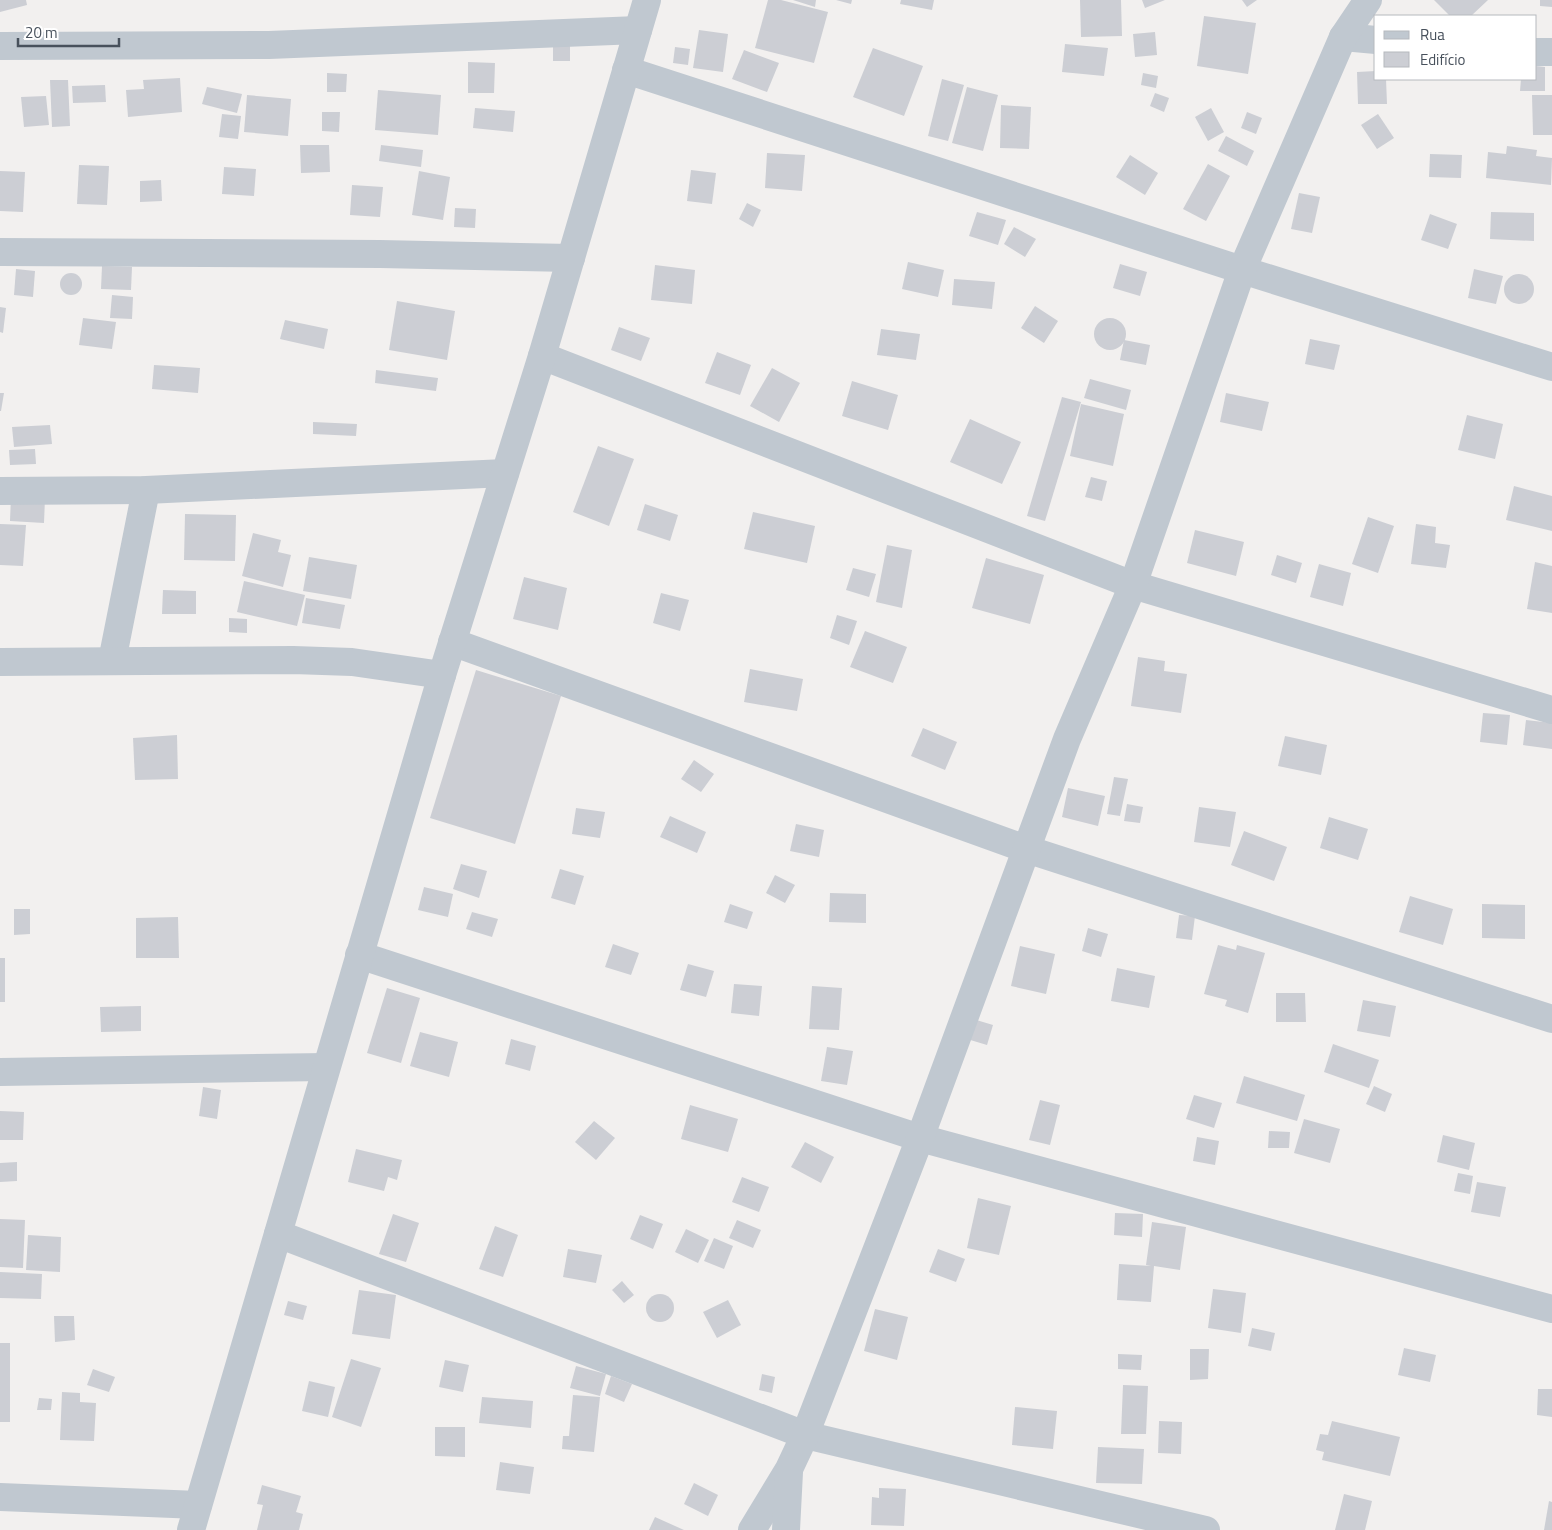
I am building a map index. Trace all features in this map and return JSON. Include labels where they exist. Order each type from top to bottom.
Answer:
[{"type":"street","points":[[0,1497],[194,1518],[452,642],[542,356],[647,0]]},
{"type":"street","points":[[752,1530],[789,1469],[806,1435],[920,1138],[1067,739],[1133,585],[1242,270],[1343,37],[1368,0]]},
{"type":"street","points":[[0,46],[269,45],[638,30]]},
{"type":"street","points":[[1343,37],[1374,40]]},
{"type":"street","points":[[1537,52],[1552,52]]},
{"type":"street","points":[[626,70],[1242,270],[1552,367]]},
{"type":"street","points":[[0,252],[380,254],[571,258]]},
{"type":"street","points":[[542,356],[1133,585],[1552,710]]},
{"type":"street","points":[[0,491],[146,490],[505,473]]},
{"type":"street","points":[[112,661],[146,490]]},
{"type":"street","points":[[452,642],[1026,849],[1552,1019]]},
{"type":"street","points":[[0,662],[293,660],[352,662],[442,676]]},
{"type":"street","points":[[359,955],[920,1138],[1552,1309]]},
{"type":"street","points":[[0,1072],[326,1067]]},
{"type":"street","points":[[278,1234],[806,1435],[1206,1530]]},
{"type":"street","points":[[786,1530],[789,1469]]},
{"type":"building","points":[[0,0],[26,0],[27,5],[0,12]]},
{"type":"building","points":[[768,0],[781,0],[828,12],[814,63],[755,48]]},
{"type":"building","points":[[793,0],[816,0],[815,7]]},
{"type":"building","points":[[836,0],[852,0],[851,4]]},
{"type":"building","points":[[901,0],[934,0],[932,10],[900,4]]},
{"type":"building","points":[[1080,0],[1121,0],[1122,36],[1081,37]]},
{"type":"building","points":[[1142,0],[1165,0],[1145,8]]},
{"type":"building","points":[[1242,0],[1257,0],[1247,7]]},
{"type":"building","points":[[1434,0],[1488,0],[1472,15],[1449,15]]},
{"type":"building","points":[[1540,0],[1552,0],[1552,7],[1540,6]]},
{"type":"building","points":[[1204,16],[1256,23],[1248,74],[1197,66]]},
{"type":"building","points":[[699,30],[728,34],[723,72],[693,68]]},
{"type":"building","points":[[1155,32],[1157,55],[1135,57],[1133,34]]},
{"type":"building","points":[[570,43],[570,61],[553,61],[553,44]]},
{"type":"building","points":[[1065,44],[1108,48],[1104,76],[1062,72]]},
{"type":"building","points":[[675,47],[690,49],[688,65],[673,63]]},
{"type":"building","points":[[873,48],[923,66],[904,116],[853,97]]},
{"type":"building","points":[[744,50],[779,63],[767,92],[732,79]]},
{"type":"building","points":[[468,62],[495,63],[494,93],[468,93]]},
{"type":"building","points":[[1537,66],[1545,67],[1545,91],[1520,91],[1521,80],[1537,80]]},
{"type":"building","points":[[1374,71],[1374,80],[1386,80],[1387,104],[1358,104],[1357,72]]},
{"type":"building","points":[[327,73],[347,74],[346,92],[327,92]]},
{"type":"building","points":[[1143,73],[1158,76],[1156,88],[1141,85]]},
{"type":"building","points":[[180,78],[182,112],[128,117],[126,90],[144,89],[143,80]]},
{"type":"building","points":[[942,79],[964,85],[948,141],[928,136]]},
{"type":"building","points":[[50,80],[68,80],[70,126],[52,127]]},
{"type":"building","points":[[105,85],[106,102],[73,103],[72,86]]},
{"type":"building","points":[[207,87],[242,94],[237,113],[202,104]]},
{"type":"building","points":[[967,87],[998,95],[983,151],[952,143]]},
{"type":"building","points":[[378,90],[441,95],[438,135],[375,130]]},
{"type":"building","points":[[1155,93],[1169,98],[1164,112],[1150,106]]},
{"type":"building","points":[[247,95],[291,99],[288,136],[244,132]]},
{"type":"building","points":[[1532,95],[1552,95],[1552,135],[1533,135]]},
{"type":"building","points":[[46,96],[49,125],[24,127],[21,97]]},
{"type":"building","points":[[1001,105],[1031,107],[1029,149],[1000,148]]},
{"type":"building","points":[[475,108],[515,111],[513,132],[473,128]]},
{"type":"building","points":[[1211,108],[1224,132],[1208,141],[1195,117]]},
{"type":"building","points":[[322,112],[340,112],[339,132],[322,131]]},
{"type":"building","points":[[1247,112],[1262,118],[1256,134],[1241,128]]},
{"type":"building","points":[[222,114],[241,116],[238,139],[219,137]]},
{"type":"building","points":[[1378,114],[1394,138],[1377,149],[1361,125]]},
{"type":"building","points":[[1226,136],[1254,151],[1247,166],[1218,151]]},
{"type":"building","points":[[300,145],[329,145],[330,172],[301,173]]},
{"type":"building","points":[[381,145],[423,150],[421,167],[379,161]]},
{"type":"building","points":[[1507,146],[1537,150],[1536,156],[1552,158],[1551,185],[1486,178],[1488,152],[1506,154]]},
{"type":"building","points":[[767,153],[805,155],[802,191],[765,188]]},
{"type":"building","points":[[1430,154],[1462,155],[1461,178],[1429,177]]},
{"type":"building","points":[[1130,155],[1158,173],[1145,195],[1116,177]]},
{"type":"building","points":[[1208,164],[1230,176],[1206,221],[1183,209]]},
{"type":"building","points":[[79,165],[109,166],[107,205],[77,204]]},
{"type":"building","points":[[224,167],[256,169],[254,196],[222,194]]},
{"type":"building","points":[[691,170],[716,173],[712,204],[687,201]]},
{"type":"building","points":[[0,171],[25,172],[23,212],[0,211]]},
{"type":"building","points":[[419,171],[450,177],[443,220],[412,215]]},
{"type":"building","points":[[161,180],[162,201],[140,202],[140,181]]},
{"type":"building","points":[[352,185],[383,187],[380,217],[350,215]]},
{"type":"building","points":[[1299,193],[1320,197],[1312,233],[1291,229]]},
{"type":"building","points":[[747,203],[761,210],[753,227],[739,219]]},
{"type":"building","points":[[455,208],[476,209],[475,228],[454,227]]},
{"type":"building","points":[[977,212],[1006,220],[998,245],[969,236]]},
{"type":"building","points":[[1491,212],[1534,213],[1534,241],[1490,239]]},
{"type":"building","points":[[1430,214],[1457,224],[1448,249],[1421,240]]},
{"type":"building","points":[[1014,227],[1036,239],[1025,257],[1004,244]]},
{"type":"building","points":[[908,262],[944,270],[938,297],[902,289]]},
{"type":"building","points":[[1120,264],[1147,272],[1140,296],[1113,288]]},
{"type":"building","points":[[655,265],[695,270],[692,304],[651,300]]},
{"type":"building","points":[[102,266],[132,267],[131,290],[101,289]]},
{"type":"building","points":[[16,269],[35,271],[33,297],[14,295]]},
{"type":"building","points":[[1474,269],[1503,276],[1496,304],[1468,298]]},
{"type":"building","points":[[67,273],[75,273],[82,280],[82,288],[75,295],[67,295],[60,288],[60,280]]},
{"type":"building","points":[[1519,274],[1525,275],[1533,283],[1533,295],[1525,303],[1519,304],[1513,303],[1505,295],[1504,289],[1505,283],[1513,275]]},
{"type":"building","points":[[954,279],[995,282],[992,309],[952,305]]},
{"type":"building","points":[[112,295],[133,297],[132,319],[110,318]]},
{"type":"building","points":[[397,301],[455,311],[447,360],[389,350]]},
{"type":"building","points":[[1035,306],[1058,321],[1044,343],[1021,328]]},
{"type":"building","points":[[0,307],[6,308],[3,333],[0,332]]},
{"type":"building","points":[[83,318],[116,322],[112,349],[79,345]]},
{"type":"building","points":[[1110,318],[1121,323],[1126,334],[1121,345],[1110,350],[1099,345],[1094,334],[1099,323]]},
{"type":"building","points":[[285,320],[328,329],[324,349],[280,339]]},
{"type":"building","points":[[619,327],[650,338],[641,361],[611,350]]},
{"type":"building","points":[[881,329],[920,334],[916,360],[877,355]]},
{"type":"building","points":[[1310,339],[1340,345],[1334,370],[1305,364]]},
{"type":"building","points":[[1124,340],[1150,345],[1146,365],[1120,360]]},
{"type":"building","points":[[717,352],[751,365],[740,395],[705,383]]},
{"type":"building","points":[[154,365],[200,368],[198,393],[152,389]]},
{"type":"building","points":[[772,368],[800,383],[779,422],[750,406]]},
{"type":"building","points":[[376,370],[438,378],[436,391],[375,383]]},
{"type":"building","points":[[1090,379],[1131,390],[1126,410],[1084,398]]},
{"type":"building","points":[[852,381],[898,395],[888,430],[842,416]]},
{"type":"building","points":[[0,393],[4,393],[1,411],[0,411]]},
{"type":"building","points":[[1226,393],[1269,402],[1262,431],[1220,422]]},
{"type":"building","points":[[1062,397],[1081,402],[1045,521],[1027,516]]},
{"type":"building","points":[[1081,404],[1124,414],[1113,466],[1070,456]]},
{"type":"building","points":[[1467,415],[1503,424],[1495,459],[1458,450]]},
{"type":"building","points":[[970,419],[1021,442],[1002,484],[950,462]]},
{"type":"building","points":[[313,422],[357,424],[356,436],[313,434]]},
{"type":"building","points":[[50,425],[52,444],[14,447],[12,427]]},
{"type":"building","points":[[598,446],[634,459],[609,526],[573,512]]},
{"type":"building","points":[[35,449],[36,464],[10,465],[9,450]]},
{"type":"building","points":[[1091,477],[1107,481],[1102,501],[1085,497]]},
{"type":"building","points":[[1514,486],[1552,496],[1552,531],[1506,520]]},
{"type":"building","points":[[11,496],[45,498],[44,523],[10,521]]},
{"type":"building","points":[[645,504],[678,515],[670,541],[637,530]]},
{"type":"building","points":[[753,512],[815,526],[807,563],[744,549]]},
{"type":"building","points":[[185,514],[236,515],[235,561],[184,560]]},
{"type":"building","points":[[1368,517],[1394,526],[1378,573],[1352,564]]},
{"type":"building","points":[[0,524],[26,525],[23,566],[0,565]]},
{"type":"building","points":[[1416,524],[1436,527],[1435,543],[1450,545],[1446,568],[1411,564]]},
{"type":"building","points":[[1195,530],[1244,542],[1236,576],[1187,563]]},
{"type":"building","points":[[253,533],[281,540],[278,552],[291,555],[283,587],[242,576]]},
{"type":"building","points":[[887,545],[912,550],[902,608],[876,602]]},
{"type":"building","points":[[1277,555],[1302,563],[1296,583],[1271,575]]},
{"type":"building","points":[[309,557],[357,565],[351,599],[303,591]]},
{"type":"building","points":[[986,558],[1044,575],[1030,624],[972,608]]},
{"type":"building","points":[[1535,562],[1552,566],[1552,613],[1527,609]]},
{"type":"building","points":[[1319,564],[1351,573],[1343,606],[1310,597]]},
{"type":"building","points":[[853,568],[876,574],[869,597],[846,590]]},
{"type":"building","points":[[524,577],[567,588],[558,630],[513,619]]},
{"type":"building","points":[[244,581],[305,595],[297,626],[237,612]]},
{"type":"building","points":[[163,590],[196,591],[196,614],[162,614]]},
{"type":"building","points":[[661,593],[689,600],[680,631],[653,623]]},
{"type":"building","points":[[306,598],[345,605],[340,629],[302,623]]},
{"type":"building","points":[[837,615],[857,621],[849,645],[830,638]]},
{"type":"building","points":[[229,618],[247,619],[247,633],[229,632]]},
{"type":"building","points":[[865,631],[907,647],[893,683],[850,667]]},
{"type":"building","points":[[1138,657],[1165,661],[1164,671],[1187,674],[1181,713],[1131,706]]},
{"type":"building","points":[[750,669],[803,679],[797,711],[744,702]]},
{"type":"building","points":[[476,670],[561,696],[515,844],[430,818]]},
{"type":"building","points":[[1483,713],[1510,715],[1507,745],[1480,742]]},
{"type":"building","points":[[1526,720],[1552,723],[1552,749],[1523,745]]},
{"type":"building","points":[[923,728],[957,742],[945,770],[911,756]]},
{"type":"building","points":[[177,735],[178,779],[135,780],[133,738]]},
{"type":"building","points":[[1285,736],[1327,745],[1321,775],[1278,766]]},
{"type":"building","points":[[694,760],[714,774],[701,792],[681,779]]},
{"type":"building","points":[[1114,777],[1128,779],[1120,816],[1107,814]]},
{"type":"building","points":[[1068,788],[1105,796],[1098,826],[1062,817]]},
{"type":"building","points":[[1127,804],[1143,807],[1140,823],[1124,821]]},
{"type":"building","points":[[1199,807],[1236,812],[1230,847],[1194,842]]},
{"type":"building","points":[[576,808],[605,812],[600,838],[572,834]]},
{"type":"building","points":[[670,816],[706,832],[697,853],[660,837]]},
{"type":"building","points":[[1329,817],[1368,829],[1358,860],[1320,848]]},
{"type":"building","points":[[796,824],[824,830],[819,857],[790,851]]},
{"type":"building","points":[[1244,831],[1287,847],[1274,881],[1231,865]]},
{"type":"building","points":[[461,864],[487,871],[479,898],[453,889]]},
{"type":"building","points":[[560,869],[584,876],[575,905],[551,898]]},
{"type":"building","points":[[775,875],[795,885],[785,903],[766,893]]},
{"type":"building","points":[[424,887],[453,894],[448,917],[418,910]]},
{"type":"building","points":[[830,893],[866,894],[866,923],[829,922]]},
{"type":"building","points":[[1410,896],[1453,909],[1443,945],[1399,932]]},
{"type":"building","points":[[730,904],[753,912],[747,929],[724,922]]},
{"type":"building","points":[[1482,904],[1525,905],[1525,939],[1482,938]]},
{"type":"building","points":[[14,909],[30,909],[30,934],[14,935]]},
{"type":"building","points":[[472,912],[498,919],[492,937],[466,929]]},
{"type":"building","points":[[1179,915],[1195,916],[1192,940],[1176,938]]},
{"type":"building","points":[[178,917],[179,958],[136,958],[136,918]]},
{"type":"building","points":[[1088,928],[1108,934],[1101,957],[1082,951]]},
{"type":"building","points":[[613,944],[639,953],[631,975],[605,967]]},
{"type":"building","points":[[1218,945],[1236,950],[1237,945],[1265,953],[1248,1013],[1225,1006],[1227,1000],[1204,994]]},
{"type":"building","points":[[1020,946],[1055,954],[1046,994],[1011,986]]},
{"type":"building","points":[[0,958],[5,958],[5,1002],[0,1002]]},
{"type":"building","points":[[688,964],[714,971],[706,997],[680,990]]},
{"type":"building","points":[[1117,968],[1155,976],[1149,1008],[1111,1001]]},
{"type":"building","points":[[734,984],[762,986],[759,1016],[731,1013]]},
{"type":"building","points":[[812,986],[842,988],[839,1030],[809,1029]]},
{"type":"building","points":[[387,988],[420,998],[401,1063],[367,1053]]},
{"type":"building","points":[[1276,993],[1305,993],[1306,1022],[1276,1022]]},
{"type":"building","points":[[1363,1000],[1396,1006],[1390,1037],[1357,1031]]},
{"type":"building","points":[[141,1006],[141,1031],[101,1032],[100,1007]]},
{"type":"building","points":[[973,1019],[993,1025],[987,1045],[967,1039]]},
{"type":"building","points":[[420,1032],[458,1042],[449,1077],[410,1066]]},
{"type":"building","points":[[511,1039],[536,1046],[530,1071],[505,1064]]},
{"type":"building","points":[[1333,1044],[1379,1060],[1369,1088],[1324,1072]]},
{"type":"building","points":[[827,1047],[853,1051],[847,1085],[821,1081]]},
{"type":"building","points":[[1244,1076],[1305,1095],[1297,1121],[1236,1103]]},
{"type":"building","points":[[1374,1086],[1392,1094],[1385,1112],[1366,1104]]},
{"type":"building","points":[[203,1087],[221,1090],[217,1119],[199,1116]]},
{"type":"building","points":[[1194,1095],[1222,1103],[1214,1128],[1186,1119]]},
{"type":"building","points":[[1040,1100],[1060,1105],[1050,1145],[1029,1140]]},
{"type":"building","points":[[690,1105],[738,1119],[728,1152],[681,1139]]},
{"type":"building","points":[[0,1111],[24,1112],[23,1140],[0,1140]]},
{"type":"building","points":[[1304,1119],[1340,1129],[1330,1163],[1294,1153]]},
{"type":"building","points":[[594,1121],[615,1138],[596,1160],[575,1142]]},
{"type":"building","points":[[1269,1131],[1290,1132],[1289,1148],[1268,1148]]},
{"type":"building","points":[[1443,1135],[1475,1143],[1469,1170],[1437,1162]]},
{"type":"building","points":[[1197,1137],[1219,1141],[1215,1165],[1193,1161]]},
{"type":"building","points":[[805,1142],[834,1157],[821,1183],[791,1167]]},
{"type":"building","points":[[356,1149],[402,1160],[397,1180],[388,1177],[384,1191],[348,1182]]},
{"type":"building","points":[[17,1162],[17,1181],[0,1182],[0,1163]]},
{"type":"building","points":[[1458,1173],[1473,1176],[1470,1194],[1454,1191]]},
{"type":"building","points":[[742,1177],[769,1187],[759,1212],[732,1202]]},
{"type":"building","points":[[1477,1182],[1506,1187],[1500,1217],[1471,1212]]},
{"type":"building","points":[[978,1198],[1011,1206],[999,1255],[967,1248]]},
{"type":"building","points":[[1115,1213],[1143,1214],[1142,1237],[1114,1235]]},
{"type":"building","points":[[393,1214],[419,1223],[406,1262],[379,1254]]},
{"type":"building","points":[[640,1215],[663,1224],[653,1249],[630,1239]]},
{"type":"building","points":[[0,1219],[25,1220],[23,1268],[0,1267]]},
{"type":"building","points":[[737,1220],[761,1230],[753,1248],[729,1238]]},
{"type":"building","points":[[1152,1222],[1186,1227],[1180,1270],[1154,1266],[1151,1302],[1117,1300],[1119,1264],[1151,1266],[1146,1265]]},
{"type":"building","points":[[495,1226],[518,1235],[503,1277],[479,1269]]},
{"type":"building","points":[[686,1229],[709,1240],[698,1263],[675,1252]]},
{"type":"building","points":[[28,1235],[61,1237],[60,1272],[26,1270]]},
{"type":"building","points":[[714,1238],[733,1246],[724,1269],[704,1261]]},
{"type":"building","points":[[568,1249],[602,1255],[596,1283],[563,1277]]},
{"type":"building","points":[[938,1249],[965,1259],[956,1282],[929,1272]]},
{"type":"building","points":[[0,1272],[42,1274],[41,1299],[0,1298]]},
{"type":"building","points":[[622,1281],[634,1295],[624,1303],[612,1290]]},
{"type":"building","points":[[1213,1289],[1246,1293],[1241,1333],[1208,1328]]},
{"type":"building","points":[[359,1290],[396,1295],[390,1339],[352,1334]]},
{"type":"building","points":[[660,1294],[670,1298],[674,1308],[670,1318],[660,1322],[650,1318],[646,1308],[650,1298]]},
{"type":"building","points":[[728,1300],[741,1325],[717,1338],[703,1312]]},
{"type":"building","points":[[288,1301],[307,1306],[303,1320],[284,1315]]},
{"type":"building","points":[[875,1309],[908,1317],[897,1360],[864,1351]]},
{"type":"building","points":[[54,1316],[74,1316],[75,1340],[55,1342]]},
{"type":"building","points":[[1252,1328],[1275,1333],[1271,1351],[1248,1346]]},
{"type":"building","points":[[0,1343],[10,1343],[10,1422],[0,1422]]},
{"type":"building","points":[[1404,1348],[1436,1355],[1430,1382],[1398,1375]]},
{"type":"building","points":[[1190,1349],[1209,1349],[1208,1379],[1190,1380]]},
{"type":"building","points":[[1118,1354],[1142,1355],[1141,1370],[1118,1369]]},
{"type":"building","points":[[351,1359],[381,1368],[361,1427],[332,1417]]},
{"type":"building","points":[[445,1360],[469,1365],[463,1392],[439,1387]]},
{"type":"building","points":[[576,1366],[606,1374],[600,1396],[570,1388]]},
{"type":"building","points":[[93,1369],[115,1377],[109,1392],[87,1385]]},
{"type":"building","points":[[762,1374],[775,1377],[772,1393],[759,1390]]},
{"type":"building","points":[[611,1376],[632,1384],[624,1402],[605,1394]]},
{"type":"building","points":[[309,1381],[335,1387],[328,1417],[302,1411]]},
{"type":"building","points":[[1123,1385],[1148,1386],[1146,1434],[1121,1434]]},
{"type":"building","points":[[1538,1389],[1552,1389],[1552,1417],[1537,1415]]},
{"type":"building","points":[[62,1392],[80,1393],[80,1402],[96,1403],[94,1441],[60,1440]]},
{"type":"building","points":[[573,1395],[600,1397],[594,1452],[562,1449],[563,1436],[569,1436]]},
{"type":"building","points":[[482,1397],[533,1401],[531,1428],[479,1423]]},
{"type":"building","points":[[39,1398],[52,1399],[51,1410],[37,1410]]},
{"type":"building","points":[[1015,1407],[1057,1411],[1053,1449],[1012,1445]]},
{"type":"building","points":[[1159,1421],[1182,1422],[1181,1454],[1158,1453]]},
{"type":"building","points":[[1332,1421],[1400,1437],[1390,1476],[1322,1460],[1324,1452],[1316,1450],[1320,1434],[1328,1435]]},
{"type":"building","points":[[435,1427],[465,1427],[465,1457],[435,1456]]},
{"type":"building","points":[[1098,1447],[1144,1449],[1142,1484],[1096,1483]]},
{"type":"building","points":[[500,1462],[534,1467],[530,1494],[496,1490]]},
{"type":"building","points":[[694,1483],[718,1495],[708,1516],[684,1504]]},
{"type":"building","points":[[262,1485],[301,1496],[296,1512],[303,1514],[299,1530],[257,1530],[263,1505],[257,1504]]},
{"type":"building","points":[[879,1488],[906,1489],[904,1526],[871,1525],[872,1497],[879,1498]]},
{"type":"building","points":[[1344,1494],[1372,1501],[1365,1530],[1335,1530]]},
{"type":"building","points":[[1549,1501],[1552,1502],[1552,1530],[1544,1530]]},
{"type":"building","points":[[655,1517],[684,1530],[649,1530]]}]
